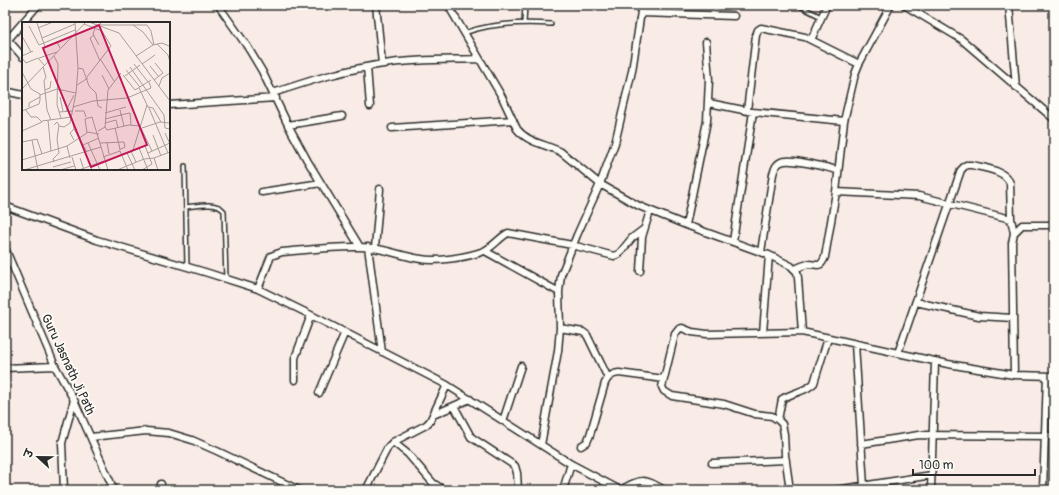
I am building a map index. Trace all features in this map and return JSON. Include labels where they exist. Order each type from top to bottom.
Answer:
[{"type":"street","points":[[23,22],[38,5]]},
{"type":"street","points":[[218,5],[247,46],[307,160],[360,247]]},
{"type":"street","points":[[376,5],[382,64]]},
{"type":"street","points":[[448,5],[502,97],[517,129],[525,137],[561,152],[600,184],[650,211],[769,255],[795,269],[798,278],[802,332]]},
{"type":"street","points":[[541,445],[558,351],[560,328],[559,292],[561,275],[572,245],[600,184],[615,143],[632,71],[642,5]]},
{"type":"street","points":[[811,40],[827,5]]},
{"type":"street","points":[[795,269],[808,264],[818,266],[822,263],[825,257],[836,192],[844,121],[855,74],[891,5]]},
{"type":"street","points":[[904,5],[961,40],[1054,119]]},
{"type":"street","points":[[1009,5],[1016,87]]},
{"type":"street","points":[[641,13],[734,16]]},
{"type":"street","points":[[22,23],[6,41],[22,56]]},
{"type":"street","points":[[733,241],[750,112],[756,35],[758,30],[761,28],[805,37],[859,64]]},
{"type":"street","points":[[686,225],[707,121],[709,103],[706,42]]},
{"type":"street","points":[[170,105],[274,95],[332,74],[382,64],[479,59]]},
{"type":"street","points":[[367,67],[370,106]]},
{"type":"street","points":[[5,91],[22,95]]},
{"type":"street","points":[[709,103],[750,112],[844,121]]},
{"type":"street","points":[[288,125],[342,116]]},
{"type":"street","points":[[392,128],[513,120]]},
{"type":"street","points":[[761,252],[773,174],[776,166],[782,161],[790,160],[838,170]]},
{"type":"street","points":[[898,354],[961,170],[966,165],[972,165],[1002,174],[1008,177],[1010,183],[1011,219],[1014,233],[1012,243],[1014,375]]},
{"type":"street","points":[[262,192],[321,183]]},
{"type":"street","points":[[380,189],[371,248],[382,352]]},
{"type":"street","points":[[836,192],[915,196],[1011,219]]},
{"type":"street","points":[[5,206],[97,240],[258,289],[447,385],[571,464],[612,488],[621,490],[636,482],[644,480],[651,482],[664,490]]},
{"type":"street","points":[[640,271],[644,229],[650,211]]},
{"type":"street","points":[[1014,233],[1022,225],[1054,225]]},
{"type":"street","points":[[258,289],[269,261],[274,254],[282,252],[360,247],[430,260],[466,256],[485,251],[508,233],[572,245],[614,256],[619,254],[632,238],[644,229]]},
{"type":"street","name":"Guru Jasnath Ji Path","points":[[5,248],[55,366],[74,400],[114,490]]},
{"type":"street","points":[[485,251],[559,292]]},
{"type":"street","points":[[763,333],[769,255]]},
{"type":"street","points":[[916,302],[979,316],[1013,318]]},
{"type":"street","points":[[295,380],[295,358],[311,315]]},
{"type":"street","points":[[560,328],[583,332],[587,335],[608,378]]},
{"type":"street","points":[[790,490],[784,434],[782,424],[778,420],[772,416],[755,414],[733,406],[668,394],[664,391],[662,387],[675,334],[679,329],[682,328],[707,334],[802,332],[935,362],[1014,375],[1051,376],[1045,436],[1043,490]]},
{"type":"street","points":[[319,393],[344,332]]},
{"type":"street","points":[[778,420],[782,399],[810,388],[814,383],[828,338]]},
{"type":"street","points":[[855,344],[864,486]]},
{"type":"street","points":[[931,490],[935,362]]},
{"type":"street","points":[[5,368],[55,366]]},
{"type":"street","points":[[504,421],[521,366]]},
{"type":"street","points":[[581,446],[587,442],[590,435],[605,383],[608,378],[613,374],[619,373],[664,379]]},
{"type":"street","points":[[366,490],[388,447],[393,442],[426,424],[433,415],[447,385]]},
{"type":"street","points":[[433,415],[470,399]]},
{"type":"street","points":[[64,490],[62,443],[74,400]]},
{"type":"street","points":[[454,406],[471,437],[515,466],[518,490]]},
{"type":"street","points":[[91,437],[146,431],[169,433],[211,448],[299,490]]},
{"type":"street","points":[[861,444],[907,436],[933,434],[1054,436]]},
{"type":"street","points":[[393,442],[408,454],[434,484],[444,490]]},
{"type":"street","points":[[712,463],[786,460]]},
{"type":"street","points":[[563,490],[571,464]]},
{"type":"street","points":[[836,490],[932,475]]},
{"type":"lane","points":[[524,23],[525,5]]},
{"type":"lane","points":[[798,5],[821,17]]},
{"type":"lane","points":[[464,32],[484,27],[524,23],[552,24]]},
{"type":"lane","points":[[185,166],[187,267]]},
{"type":"lane","points":[[186,207],[215,205],[222,208],[224,211],[226,279]]}]
